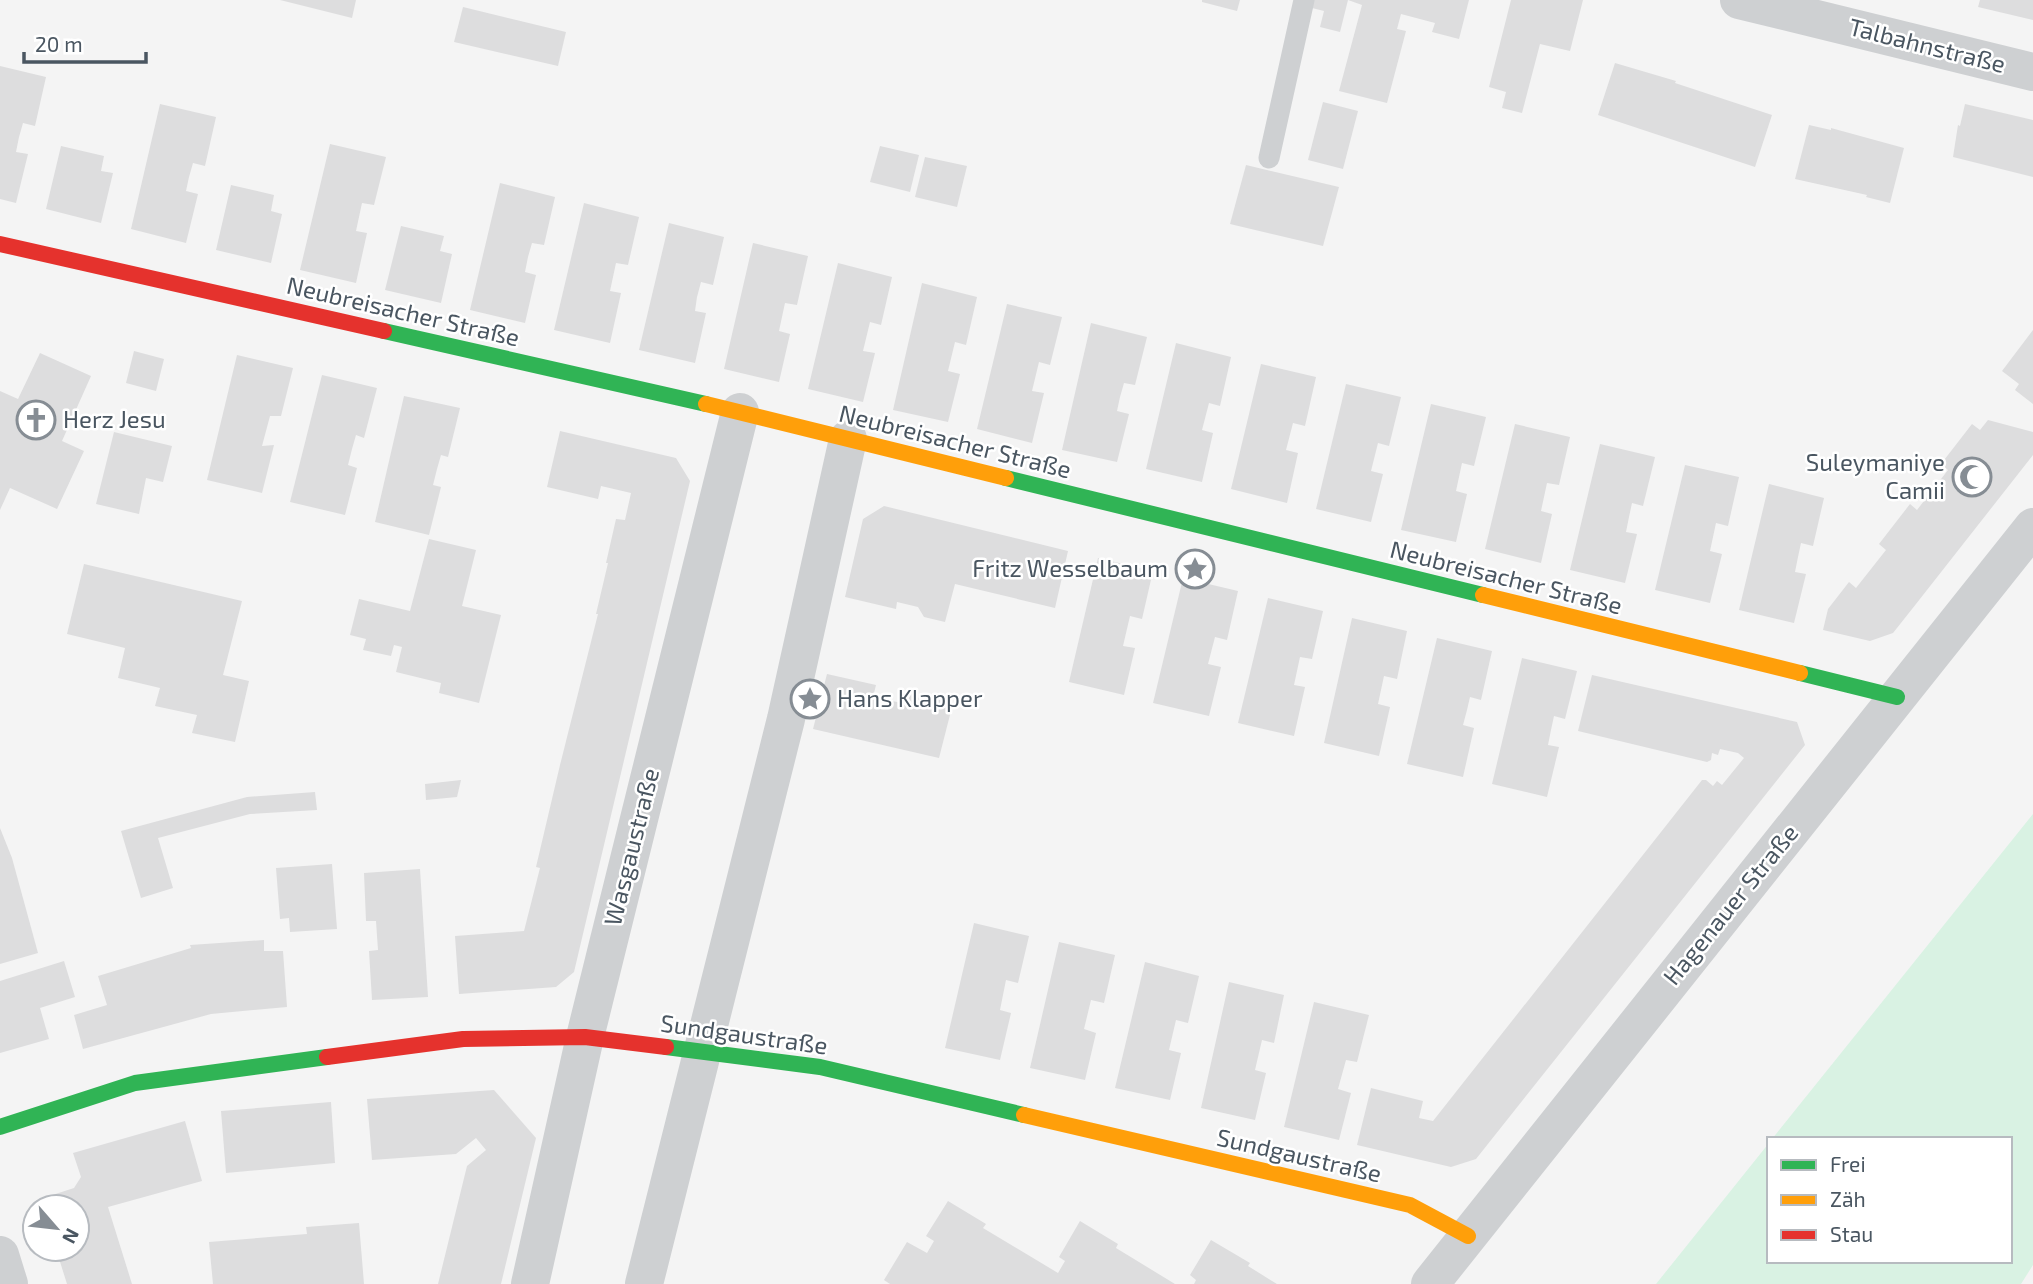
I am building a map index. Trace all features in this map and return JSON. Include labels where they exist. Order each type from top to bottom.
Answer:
[{"type":"street","name":"Talbahnstraße","points":[[1739,0],[2033,72]]},
{"type":"street","name":"Neubreisacher Straße","points":[[0,244],[740,412],[1897,698]]},
{"type":"street","name":"Wasgaustraße","points":[[530,1284],[585,1037],[740,412]]},
{"type":"street","points":[[643,1284],[786,719],[848,439]]},
{"type":"street","name":"Hagenauer Straße","points":[[1430,1284],[2033,527]]},
{"type":"street","name":"Sundgaustraße","points":[[0,1127],[135,1083],[463,1039],[585,1037],[820,1067],[1410,1205],[1468,1236]]},
{"type":"street","points":[[0,1255],[9,1284]]},
{"type":"lane","points":[[1269,158],[1304,0]]},
{"type":"green space","points":[[2033,814],[2033,1265],[2021,1284],[1656,1284],[1767,1145],[1767,1263],[2012,1263],[2012,1137],[1774,1137]]},
{"type":"building","points":[[280,0],[356,0],[352,18]]},
{"type":"building","points":[[1202,0],[1240,0],[1237,11]]},
{"type":"building","points":[[1310,0],[1348,0],[1340,32],[1320,27],[1324,11],[1308,7]]},
{"type":"building","points":[[1348,0],[1469,0],[1459,39],[1432,32],[1435,23],[1401,14],[1397,29],[1406,31],[1387,103],[1339,91],[1362,5]]},
{"type":"building","points":[[1511,0],[1583,0],[1570,51],[1540,44],[1522,113],[1502,108],[1506,92],[1489,87]]},
{"type":"building","points":[[1980,0],[2033,0],[2033,20],[1978,7]]},
{"type":"building","points":[[463,7],[566,32],[558,66],[454,42]]},
{"type":"building","points":[[1615,63],[1772,115],[1755,167],[1598,115]]},
{"type":"building","points":[[0,66],[46,77],[35,126],[23,123],[19,137],[16,152],[28,154],[16,203],[0,199]]},
{"type":"building","points":[[1323,102],[1358,111],[1343,169],[1308,160]]},
{"type":"building","points":[[160,104],[216,117],[205,166],[193,163],[189,177],[186,191],[198,194],[186,243],[131,229]]},
{"type":"building","points":[[1965,104],[2033,120],[2033,177],[1953,157],[1958,125],[1960,126]]},
{"type":"building","points":[[1809,125],[1831,128],[1904,148],[1890,203],[1866,197],[1867,195],[1795,179]]},
{"type":"building","points":[[330,144],[386,157],[374,205],[362,203],[356,231],[367,233],[356,283],[300,270]]},
{"type":"building","points":[[61,146],[104,156],[101,171],[113,173],[101,223],[46,209]]},
{"type":"building","points":[[880,146],[919,155],[910,192],[870,182]]},
{"type":"building","points":[[925,157],[967,166],[957,207],[915,197]]},
{"type":"building","points":[[1246,165],[1339,187],[1323,246],[1230,224]]},
{"type":"building","points":[[500,183],[555,197],[544,245],[532,243],[528,257],[525,272],[536,275],[525,323],[470,310]]},
{"type":"building","points":[[231,185],[274,195],[271,211],[282,214],[271,263],[216,250]]},
{"type":"building","points":[[584,203],[639,217],[628,265],[616,263],[610,291],[621,293],[610,343],[554,330]]},
{"type":"building","points":[[669,223],[724,237],[713,285],[701,282],[697,297],[695,311],[706,313],[695,363],[639,350]]},
{"type":"building","points":[[401,226],[444,236],[440,251],[452,254],[441,303],[385,290]]},
{"type":"building","points":[[753,243],[808,256],[797,305],[785,303],[779,331],[790,334],[779,382],[724,369]]},
{"type":"building","points":[[838,263],[892,277],[881,325],[870,322],[863,351],[875,353],[863,402],[808,389]]},
{"type":"building","points":[[922,283],[977,297],[966,345],[955,342],[948,371],[960,374],[948,422],[893,410]]},
{"type":"building","points":[[1007,304],[1062,317],[1050,365],[1039,362],[1032,391],[1044,393],[1032,443],[977,429]]},
{"type":"building","points":[[1091,323],[1147,337],[1135,385],[1124,383],[1120,397],[1117,411],[1129,414],[1117,462],[1062,450]]},
{"type":"building","points":[[2033,330],[2033,404],[2015,390],[2019,384],[2002,371]]},
{"type":"building","points":[[1176,343],[1231,357],[1220,406],[1209,403],[1202,430],[1213,433],[1202,482],[1146,469]]},
{"type":"building","points":[[134,351],[164,359],[156,391],[126,383]]},
{"type":"building","name":"Herz Jesu","points":[[40,353],[91,376],[62,441],[84,451],[57,509],[10,488],[0,510],[0,391],[18,399]]},
{"type":"building","points":[[237,355],[293,368],[281,416],[270,416],[262,446],[274,445],[262,493],[207,480]]},
{"type":"building","points":[[1261,364],[1316,377],[1305,426],[1293,423],[1286,450],[1298,453],[1287,503],[1231,489]]},
{"type":"building","points":[[322,375],[377,388],[364,438],[356,435],[352,449],[348,465],[357,468],[345,515],[290,502]]},
{"type":"building","points":[[1346,384],[1401,397],[1389,446],[1378,443],[1371,471],[1383,474],[1371,522],[1316,509]]},
{"type":"building","points":[[404,396],[460,408],[448,457],[441,455],[433,485],[441,487],[429,535],[375,522]]},
{"type":"building","points":[[1431,404],[1486,417],[1474,466],[1462,463],[1456,491],[1467,494],[1456,542],[1401,530]]},
{"type":"building","points":[[1988,420],[2033,432],[2033,455],[1916,604],[1893,633],[1870,641],[1823,630],[1828,609],[1849,582],[1856,588],[1886,550],[1879,544],[1910,504],[1917,510],[1948,470],[1941,464],[1972,424],[1980,430]]},
{"type":"building","points":[[1515,424],[1570,437],[1559,485],[1547,483],[1541,511],[1552,514],[1541,563],[1485,549]]},
{"type":"building","points":[[560,431],[676,458],[690,481],[574,972],[556,987],[459,994],[455,936],[524,931],[540,868],[536,867],[598,614],[616,519],[625,520],[631,493],[601,486],[598,499],[547,487]]},
{"type":"building","points":[[114,432],[172,446],[163,482],[146,478],[139,514],[96,504]]},
{"type":"building","points":[[1600,444],[1655,457],[1643,506],[1632,503],[1626,532],[1637,534],[1625,583],[1570,570]]},
{"type":"building","points":[[1685,465],[1739,477],[1728,526],[1716,523],[1710,551],[1722,554],[1710,603],[1655,590]]},
{"type":"building","points":[[1769,484],[1824,498],[1813,546],[1801,543],[1795,572],[1806,574],[1794,623],[1739,610]]},
{"type":"building","points":[[884,506],[1068,551],[1055,608],[955,584],[945,622],[924,617],[918,607],[897,602],[896,609],[845,597],[863,519]]},
{"type":"building","points":[[429,539],[476,550],[462,606],[501,615],[479,703],[439,693],[441,683],[396,672],[402,647],[394,645],[391,656],[363,650],[366,639],[350,635],[359,599],[410,611]]},
{"type":"building","points":[[1098,558],[1153,571],[1142,619],[1130,616],[1123,646],[1135,648],[1124,695],[1069,682]]},
{"type":"building","points":[[84,564],[242,601],[223,675],[249,681],[235,742],[192,733],[197,715],[155,706],[160,688],[118,678],[125,648],[67,634]]},
{"type":"building","points":[[1183,578],[1238,591],[1227,640],[1215,637],[1208,664],[1221,667],[1209,716],[1153,703]]},
{"type":"building","points":[[1268,598],[1323,611],[1312,659],[1300,657],[1294,685],[1305,687],[1294,736],[1238,723]]},
{"type":"building","points":[[1352,618],[1407,631],[1397,679],[1384,676],[1378,704],[1390,707],[1379,756],[1324,743]]},
{"type":"building","points":[[1437,638],[1492,651],[1481,700],[1470,697],[1463,725],[1474,728],[1463,777],[1407,764]]},
{"type":"building","points":[[1522,658],[1577,671],[1565,719],[1554,716],[1548,745],[1559,747],[1547,797],[1492,784]]},
{"type":"building","points":[[827,674],[876,685],[873,697],[902,703],[905,692],[953,703],[939,758],[813,729]]},
{"type":"building","points":[[1592,675],[1797,722],[1805,745],[1476,1159],[1451,1167],[1357,1145],[1371,1088],[1423,1101],[1419,1118],[1433,1121],[1702,780],[1713,786],[1717,781],[1722,785],[1744,758],[1738,753],[1720,749],[1718,755],[1712,753],[1711,760],[1707,762],[1578,731]]},
{"type":"building","points":[[461,780],[457,797],[426,800],[425,784]]},
{"type":"building","points":[[315,792],[317,810],[250,814],[158,838],[173,888],[141,898],[121,831],[247,797]]},
{"type":"building","points":[[0,828],[12,858],[38,953],[0,964]]},
{"type":"building","points":[[332,864],[337,929],[290,932],[289,918],[280,919],[276,868]]},
{"type":"building","points":[[420,869],[428,997],[372,1000],[369,951],[378,950],[376,921],[366,921],[364,873]]},
{"type":"building","points":[[974,923],[1029,936],[1018,983],[1006,980],[1000,1010],[1011,1013],[1000,1060],[945,1048]]},
{"type":"building","points":[[264,940],[264,951],[283,951],[287,1007],[211,1014],[83,1049],[74,1015],[107,1005],[98,976],[191,948],[190,945]]},
{"type":"building","points":[[1059,942],[1115,955],[1104,1003],[1091,1000],[1084,1029],[1096,1033],[1085,1080],[1030,1068]]},
{"type":"building","points":[[64,961],[75,997],[40,1008],[49,1039],[0,1053],[0,981]]},
{"type":"building","points":[[1145,962],[1199,976],[1188,1023],[1176,1020],[1169,1050],[1181,1053],[1170,1100],[1115,1088]]},
{"type":"building","points":[[1229,982],[1284,995],[1274,1043],[1262,1040],[1255,1070],[1266,1073],[1255,1120],[1201,1108]]},
{"type":"building","points":[[1314,1002],[1369,1015],[1357,1062],[1346,1060],[1338,1089],[1351,1093],[1339,1140],[1284,1127]]},
{"type":"building","points":[[494,1090],[536,1138],[501,1284],[438,1284],[467,1166],[486,1150],[476,1138],[456,1154],[372,1160],[367,1099]]},
{"type":"building","points":[[331,1102],[335,1163],[226,1173],[221,1111]]},
{"type":"building","points":[[185,1121],[202,1181],[108,1207],[132,1284],[67,1284],[60,1263],[91,1263],[91,1193],[59,1193],[74,1188],[81,1177],[73,1153]]},
{"type":"building","points":[[948,1201],[986,1224],[983,1228],[1058,1273],[1065,1261],[1059,1257],[1080,1221],[1118,1244],[1116,1248],[1175,1284],[890,1284],[884,1280],[907,1242],[927,1253],[934,1241],[926,1236]]},
{"type":"building","points":[[359,1223],[364,1284],[213,1284],[209,1242],[307,1234],[306,1227]]},
{"type":"building","points":[[1211,1240],[1250,1263],[1248,1266],[1277,1284],[1194,1284],[1196,1280],[1190,1275]]},
{"type":"traffic: fast","points":[[384,331],[706,404]]},
{"type":"traffic: fast","points":[[1006,478],[1483,595]]},
{"type":"traffic: fast","points":[[1800,673],[1897,697]]},
{"type":"traffic: fast","points":[[666,1047],[820,1067],[1024,1115]]},
{"type":"traffic: fast","points":[[0,1127],[135,1083],[327,1057]]},
{"type":"traffic: slow","points":[[706,404],[1006,478]]},
{"type":"traffic: slow","points":[[1483,595],[1800,673]]},
{"type":"traffic: slow","points":[[1024,1115],[1410,1205],[1468,1236]]},
{"type":"traffic: jam","points":[[0,244],[384,331]]},
{"type":"traffic: jam","points":[[327,1057],[463,1039],[585,1037],[666,1047]]},
{"type":"place","name":"Herz Jesu","points":[[36,420]]},
{"type":"place","name":"Suleymaniye Camii","points":[[1972,477]]},
{"type":"place","name":"Fritz Wesselbaum","points":[[1195,569]]},
{"type":"place","name":"Hans Klapper","points":[[810,699]]}]
